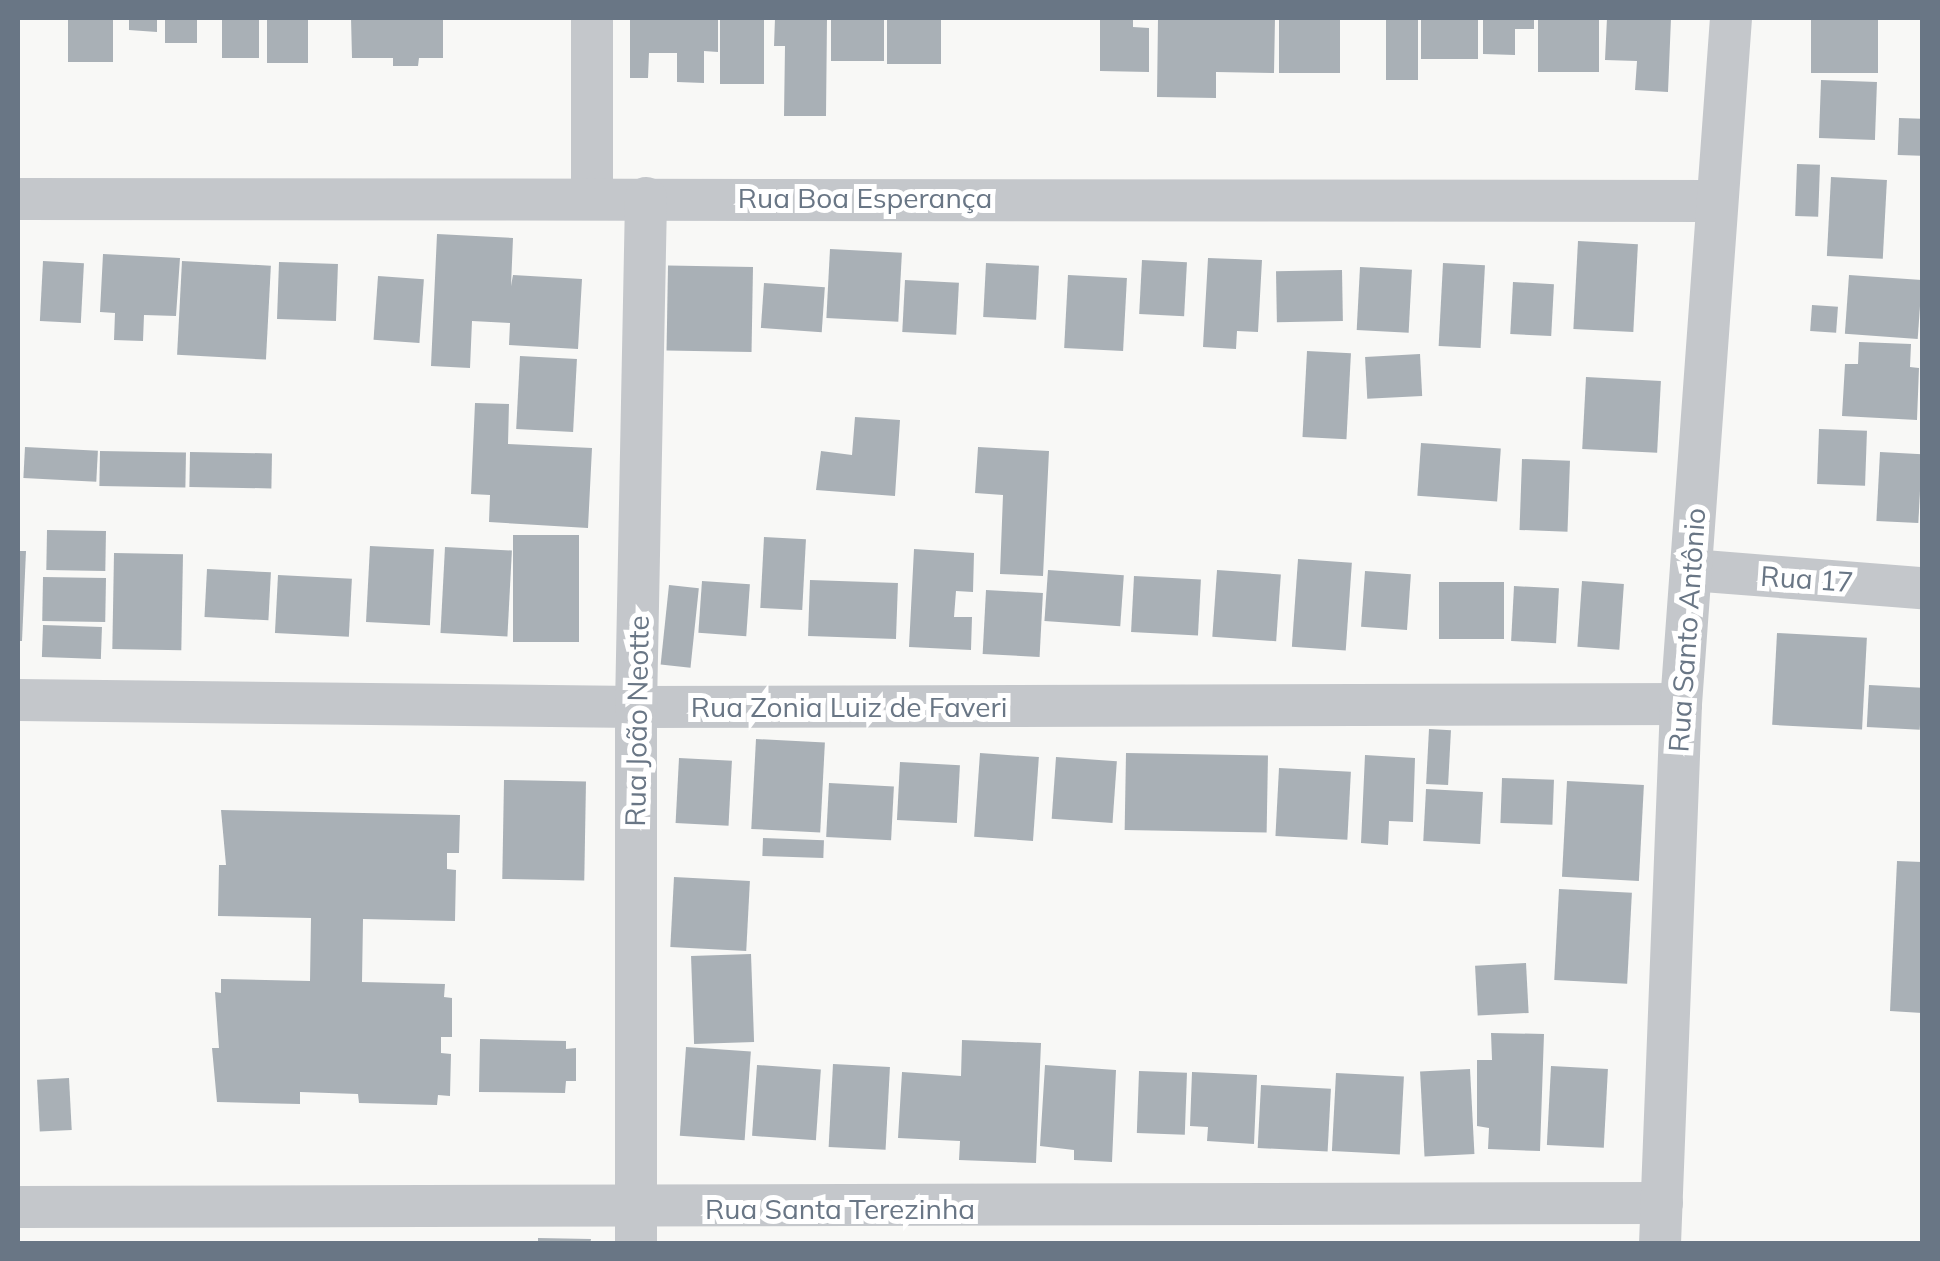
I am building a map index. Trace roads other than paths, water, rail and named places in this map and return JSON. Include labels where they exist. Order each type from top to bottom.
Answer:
[{"type":"street","points":[[592,18],[592,196]]},
{"type":"street","name":"Rua Santo Antônio","points":[[1661,1223],[1681,704],[1730,18]]},
{"type":"street","name":"Rua Boa Esperança","points":[[18,200],[592,196],[1714,201]]},
{"type":"street","name":"Rua João Neotte","points":[[636,1227],[636,707],[646,198]]},
{"type":"street","name":"Rua 17","points":[[1691,570],[1922,588]]},
{"type":"street","name":"Rua Zonia Luiz de Faveri","points":[[18,700],[636,707],[1681,704]]},
{"type":"street","name":"Rua Santa Terezinha","points":[[18,1207],[636,1227],[1661,1223]]}]
